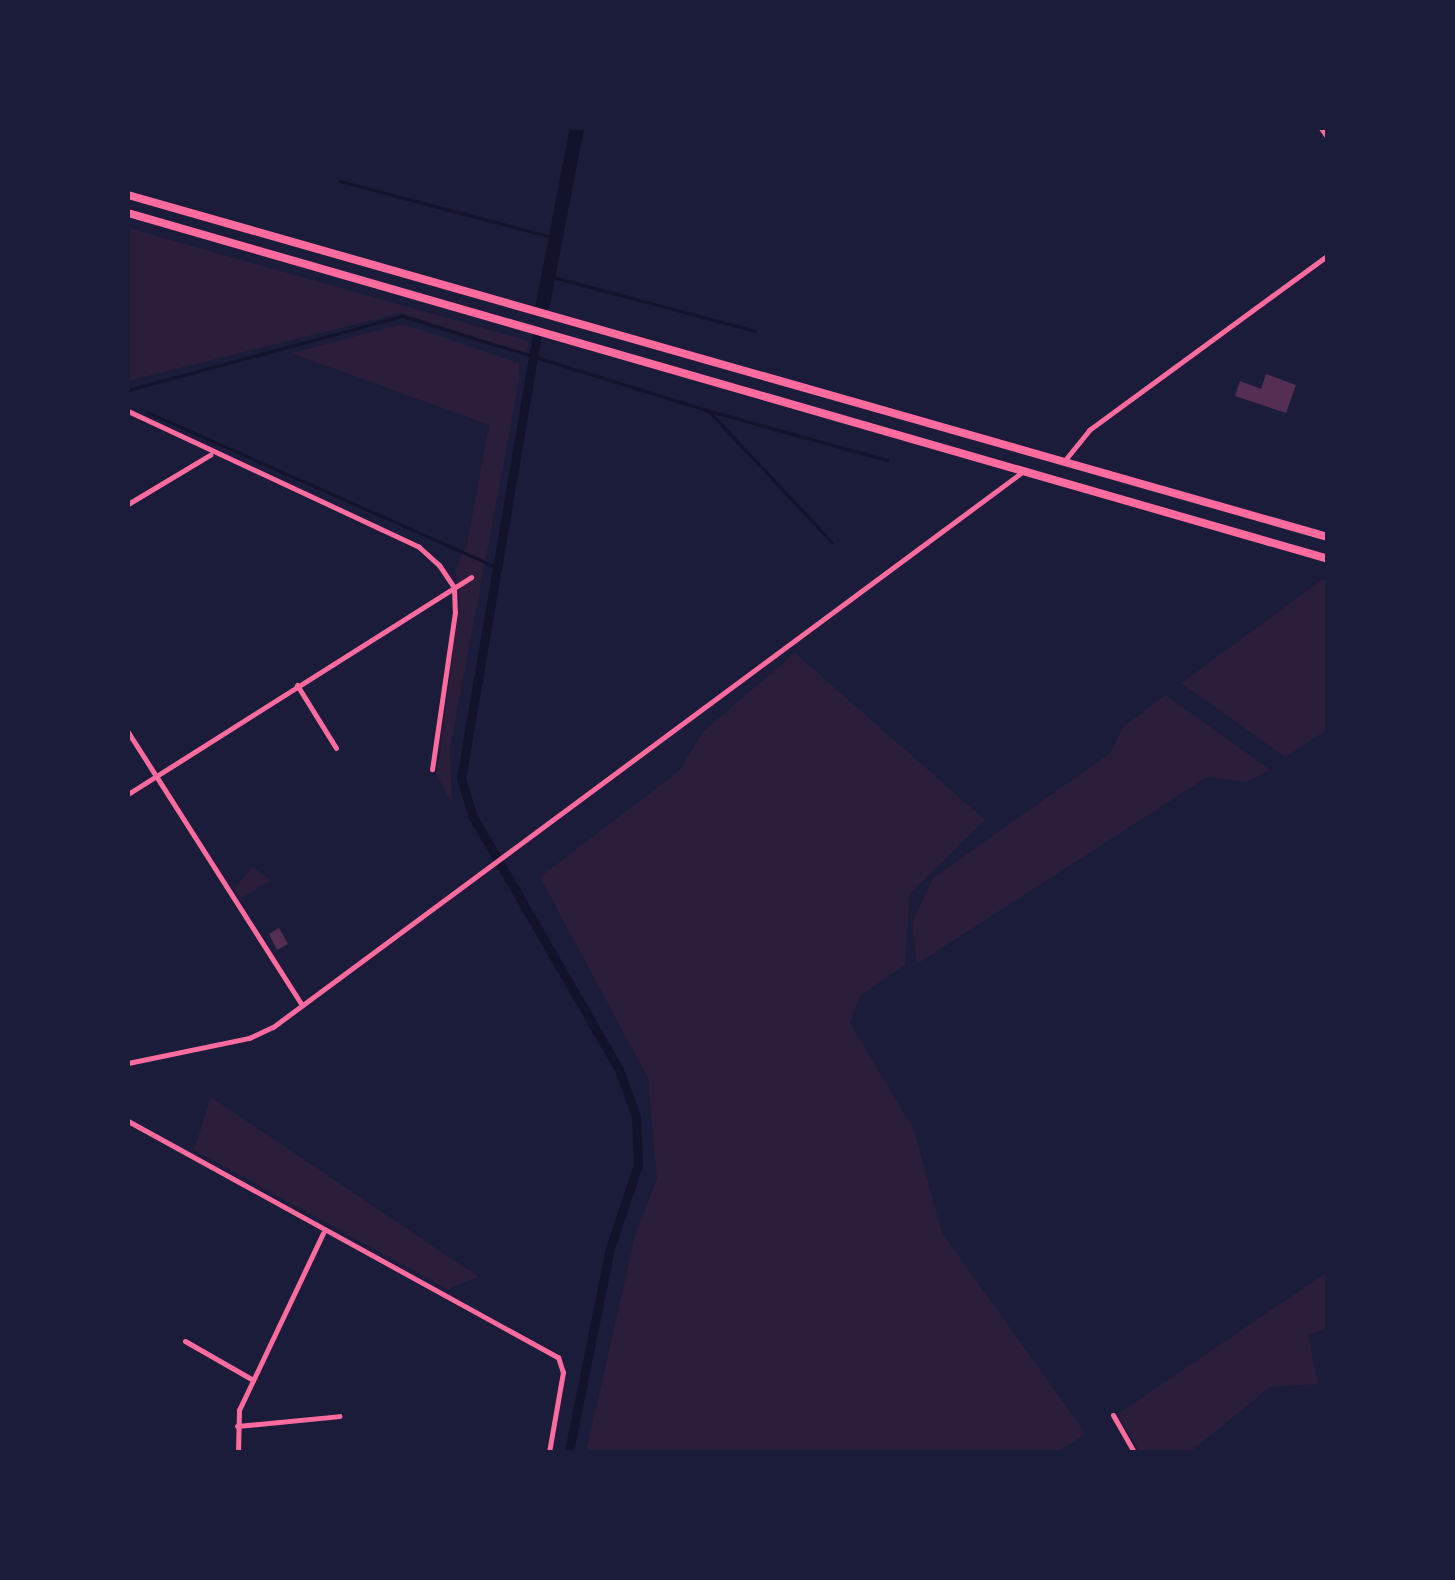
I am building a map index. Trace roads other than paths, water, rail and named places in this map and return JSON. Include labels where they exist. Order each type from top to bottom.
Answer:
[{"type":"highway","points":[[128,195],[1328,538]]},
{"type":"highway","points":[[128,213],[1328,559]]},
{"type":"street","points":[[1321,128],[1328,138]]},
{"type":"street","points":[[1065,460],[1089,430],[1328,255]]},
{"type":"street","points":[[128,412],[210,456],[419,548],[454,587],[432,769]]},
{"type":"street","points":[[128,504],[210,456]]},
{"type":"street","points":[[128,1063],[250,1038],[302,1005],[510,856],[1025,470]]},
{"type":"street","points":[[128,794],[471,576]]},
{"type":"street","points":[[297,685],[336,748]]},
{"type":"street","points":[[128,732],[302,1005]]},
{"type":"street","points":[[128,1121],[323,1233],[558,1357],[563,1372],[549,1452]]},
{"type":"street","points":[[238,1452],[237,1426],[253,1380],[323,1233]]},
{"type":"street","points":[[185,1341],[253,1380]]},
{"type":"street","points":[[1113,1415],[1134,1452]]},
{"type":"street","points":[[237,1426],[340,1416]]},
{"type":"waterway","points":[[543,304],[577,128]]},
{"type":"waterway","points":[[340,181],[556,238]]},
{"type":"waterway","points":[[549,276],[755,331]]},
{"type":"waterway","points":[[128,390],[403,316],[709,411],[832,542]]},
{"type":"waterway","points":[[537,334],[461,778],[472,815],[619,1070],[636,1116],[638,1165],[610,1248],[569,1452]]},
{"type":"waterway","points":[[710,411],[887,460]]},
{"type":"waterway","points":[[147,412],[495,566]]}]
